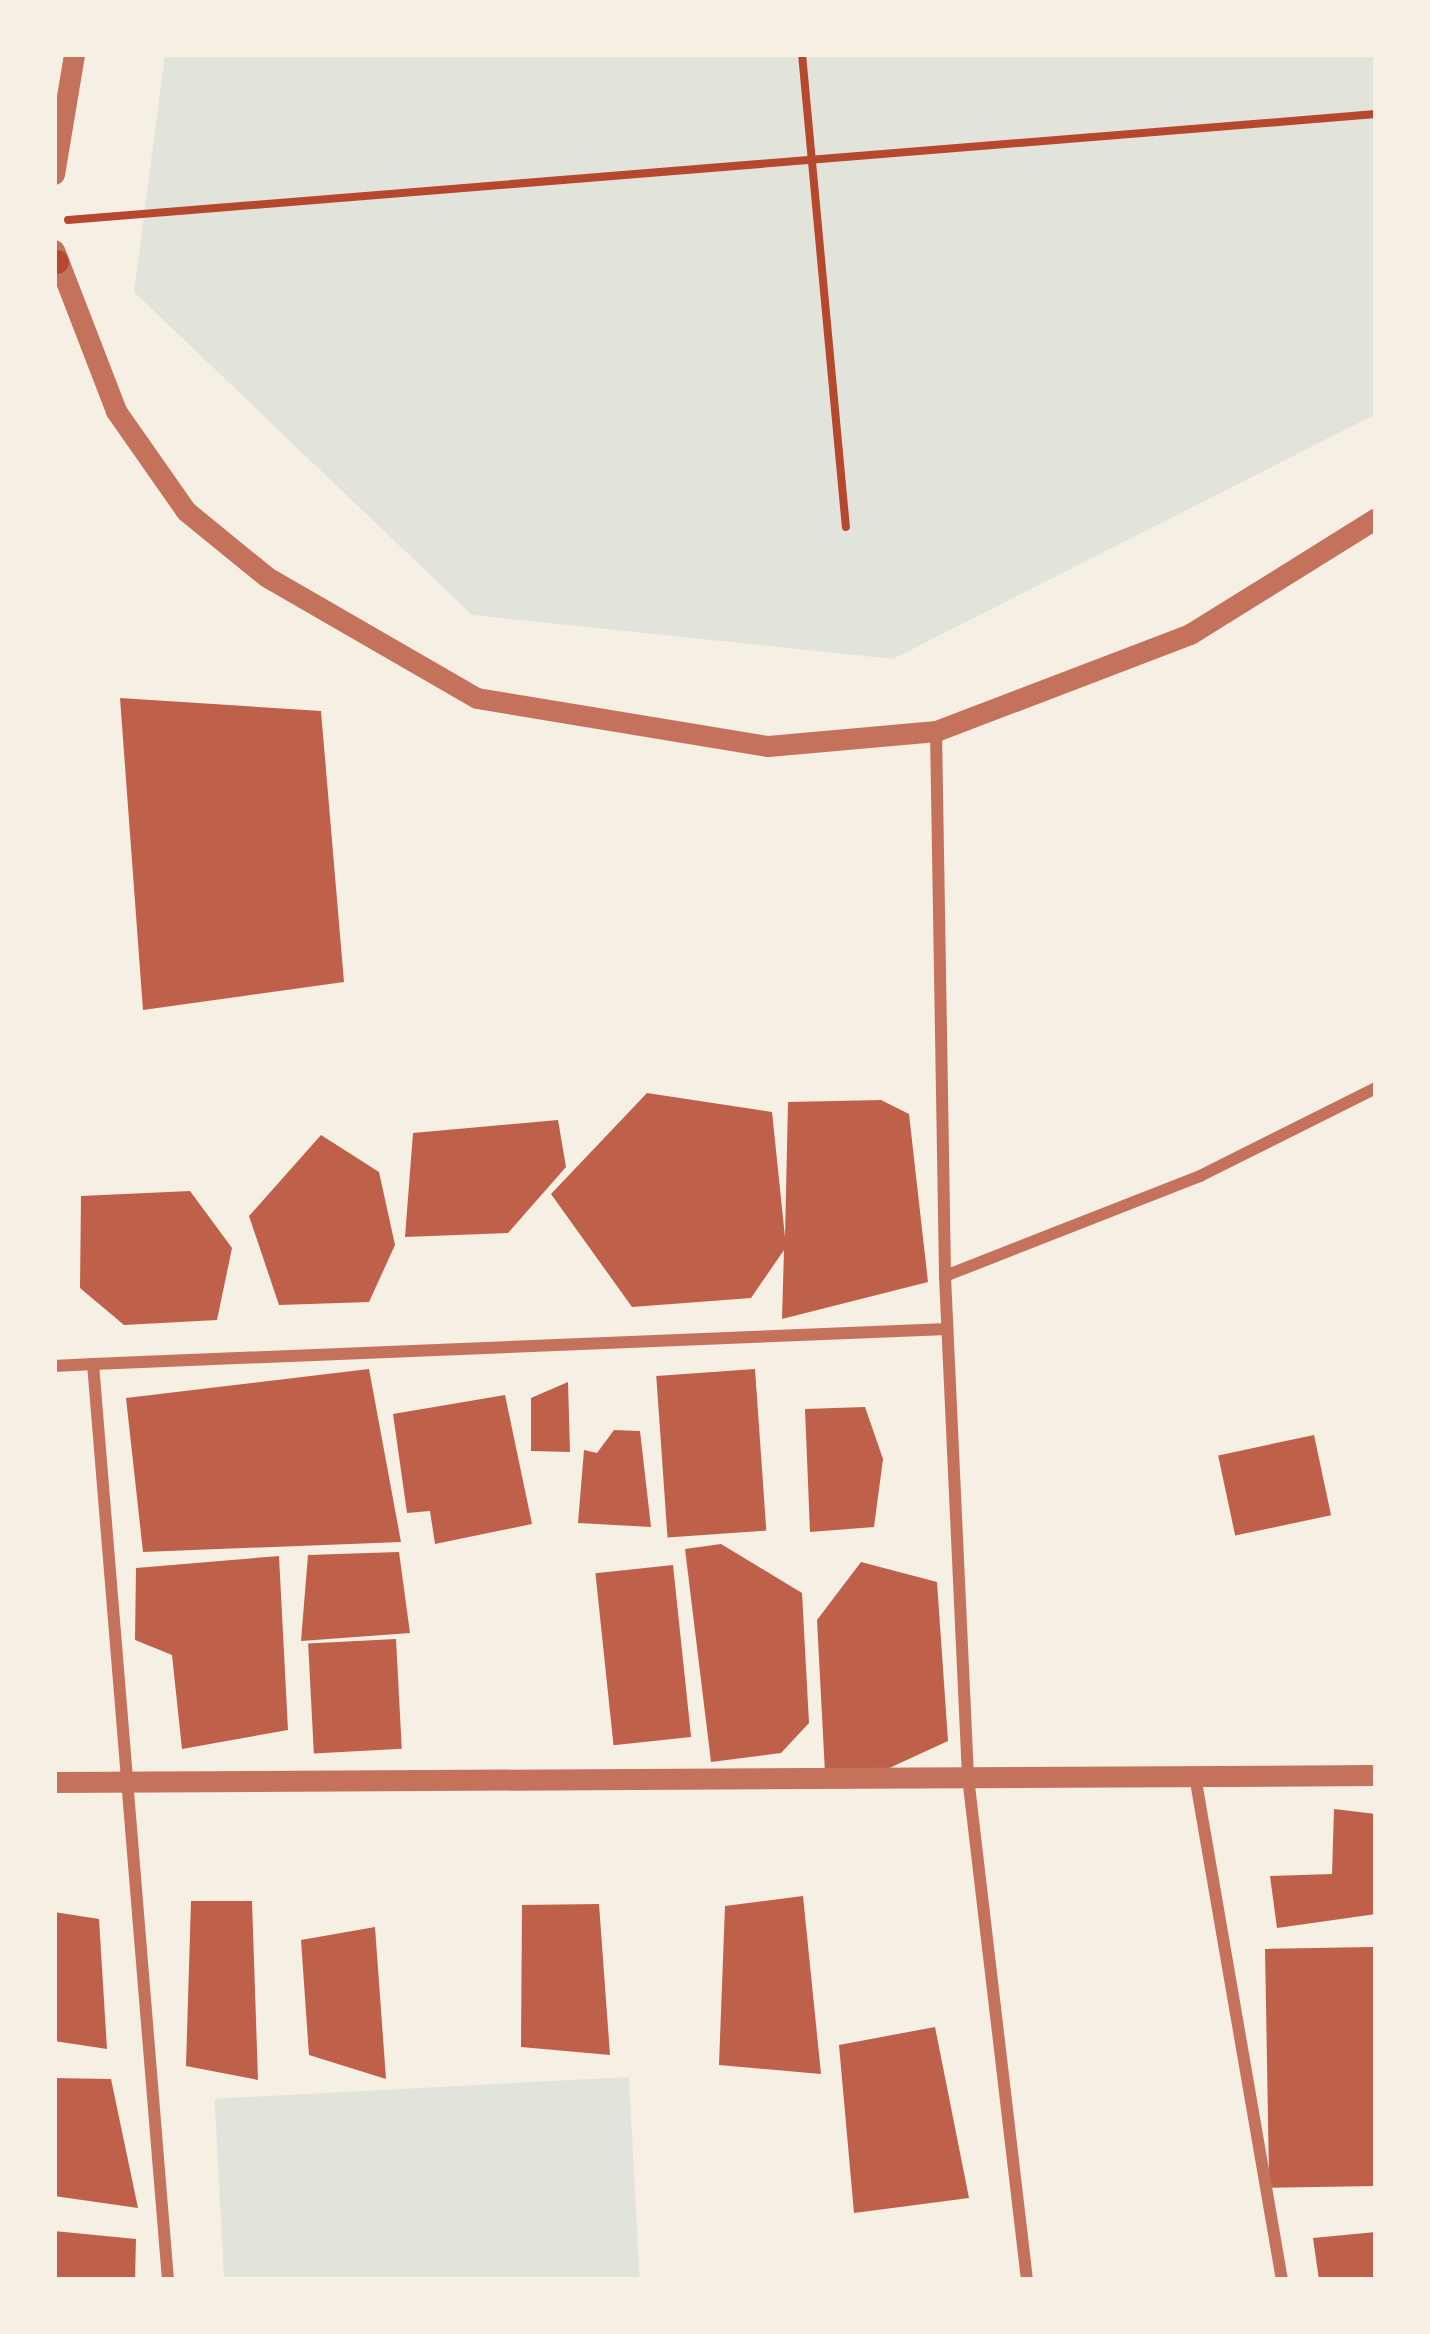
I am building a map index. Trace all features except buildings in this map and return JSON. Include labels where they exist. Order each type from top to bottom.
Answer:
[{"type":"street","points":[[54,174],[74,54]]},
{"type":"street","points":[[55,258],[116,411],[186,511],[267,577],[477,698],[768,746],[936,731],[1190,634],[1376,518]]},
{"type":"street","points":[[936,731],[945,1276],[968,1777],[1028,2280]]},
{"type":"street","points":[[945,1276],[1200,1176],[1376,1088]]},
{"type":"street","points":[[54,1366],[947,1329]]},
{"type":"street","points":[[93,1364],[167,2280]]},
{"type":"street","points":[[54,1782],[1376,1775]]},
{"type":"street","points":[[1195,1776],[1282,2280]]},
{"type":"path","points":[[802,54],[846,527]]},
{"type":"path","points":[[54,221],[1376,114]]},
{"type":"shaded area","points":[[165,54],[1376,54],[1376,414],[893,659],[472,615],[134,292]]},
{"type":"shaded area","points":[[629,2077],[640,2280],[224,2280],[215,2099]]}]
